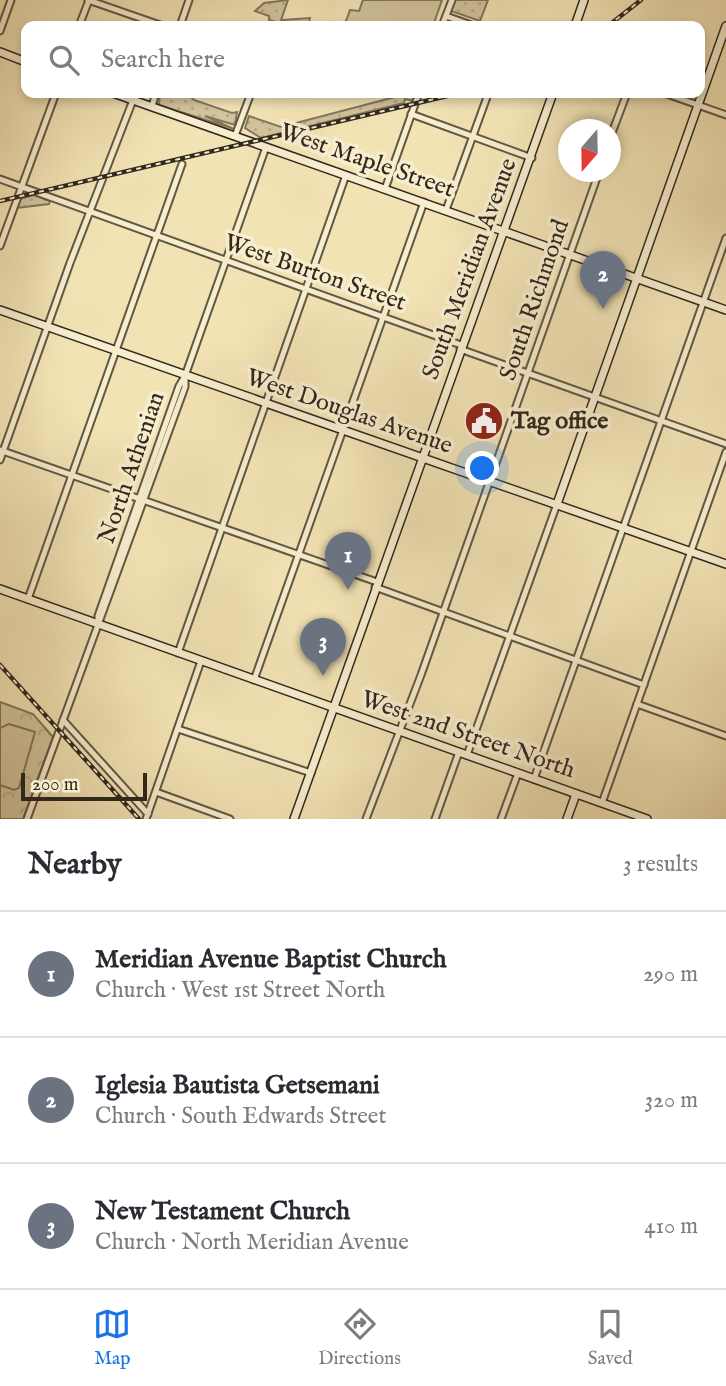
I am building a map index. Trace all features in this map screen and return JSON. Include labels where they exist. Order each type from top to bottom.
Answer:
[{"type":"street","points":[[0,32],[11,0]]},
{"type":"street","points":[[81,21],[88,0],[149,21]]},
{"type":"street","points":[[182,21],[189,0]]},
{"type":"street","points":[[444,21],[452,0]]},
{"type":"street","points":[[577,21],[584,0]]},
{"type":"street","points":[[446,16],[460,21]]},
{"type":"street","points":[[705,85],[726,26]]},
{"type":"street","points":[[0,52],[21,60]]},
{"type":"street","points":[[0,246],[54,98]]},
{"type":"street","name":"West Maple Street","points":[[127,98],[726,310]]},
{"type":"street","points":[[152,106],[154,98]]},
{"type":"street","points":[[235,136],[249,98]]},
{"type":"street","points":[[385,189],[417,98]]},
{"type":"street","points":[[446,210],[487,98]]},
{"type":"street","name":"South Meridian Avenue","points":[[294,819],[551,98]]},
{"type":"street","points":[[618,119],[625,98]]},
{"type":"street","points":[[678,98],[726,115]]},
{"type":"street","points":[[435,819],[510,636],[700,98]]},
{"type":"street","points":[[0,460],[89,211],[133,100]]},
{"type":"street","points":[[411,114],[531,158]]},
{"type":"street","name":"North Athenian","points":[[27,819],[185,387],[185,376],[266,147]]},
{"type":"street","points":[[28,599],[182,164]]},
{"type":"street","points":[[178,653],[346,175]]},
{"type":"street","name":"West Burton Street","points":[[0,179],[384,316],[528,373],[726,444]]},
{"type":"street","name":"South Richmond","points":[[366,819],[443,612],[595,182]]},
{"type":"street","points":[[254,680],[424,202]]},
{"type":"street","points":[[534,779],[726,238]]},
{"type":"street","name":"West Douglas Avenue","points":[[0,310],[726,564]]},
{"type":"street","points":[[2,450],[299,555],[443,612],[644,685]]},
{"type":"street","points":[[602,803],[726,452]]},
{"type":"street","name":"West 2nd Street North","points":[[0,589],[463,753],[634,817],[647,819]]},
{"type":"street","points":[[63,720],[147,817],[201,661]]},
{"type":"street","points":[[637,704],[726,736]]},
{"type":"street","points":[[178,729],[311,773]]},
{"type":"street","points":[[501,819],[518,773]]},
{"type":"street","points":[[156,792],[230,819]]},
{"type":"street","points":[[567,819],[576,794]]},
{"type":"green space","points":[[288,0],[281,21],[269,20],[269,16],[255,11],[264,3]]},
{"type":"green space","points":[[363,0],[442,0],[435,21],[346,21],[350,10],[359,11]]},
{"type":"green space","points":[[455,0],[488,0],[480,21],[451,11]]},
{"type":"green space","points":[[310,18],[309,21],[283,20]]},
{"type":"green space","points":[[160,98],[192,98],[232,113],[237,112],[235,125],[205,116],[234,129],[159,105]]},
{"type":"green space","points":[[391,98],[414,98],[413,101],[405,99],[404,103],[261,138],[245,128],[249,116],[281,127]]},
{"type":"green space","points":[[34,195],[50,201],[49,204],[16,208],[20,199]]},
{"type":"green space","points":[[0,702],[33,714],[53,737],[23,819],[0,819]]},
{"type":"green space","points":[[9,724],[35,732],[19,788],[14,790],[0,785],[0,728]]},
{"type":"railway","points":[[614,21],[641,0]]},
{"type":"railway","points":[[0,201],[439,98]]},
{"type":"railway","points":[[0,665],[139,819]]},
{"type":"place","name":"Iglesia Bautista Getsemani","points":[[603,309]]},
{"type":"place","name":"Tag office","points":[[484,421]]},
{"type":"place","name":"Meridian Avenue Baptist Church","points":[[348,590]]},
{"type":"place","name":"New Testament Church","points":[[323,676]]}]
